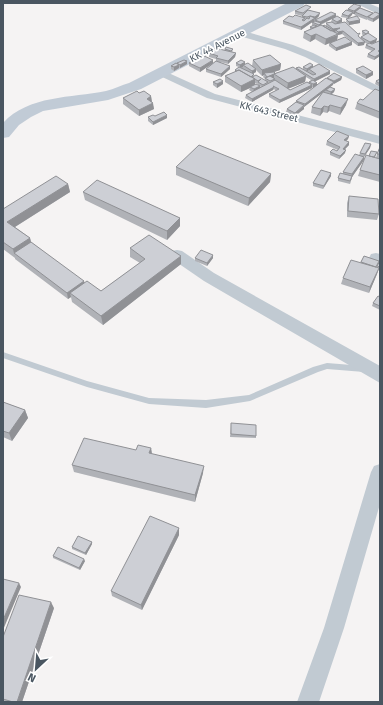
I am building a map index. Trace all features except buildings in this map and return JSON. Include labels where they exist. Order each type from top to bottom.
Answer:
[{"type":"main road","name":"KK 44 Avenue","points":[[3,132],[24,113],[43,105],[108,95],[135,86],[298,3]]},
{"type":"street","points":[[360,3],[380,12]]},
{"type":"street","points":[[240,33],[289,47],[380,91]]},
{"type":"street","name":"KK 643 Street","points":[[162,73],[211,96],[380,140]]},
{"type":"street","points":[[177,255],[209,277],[377,374]]},
{"type":"street","points":[[308,702],[334,628],[371,496],[380,472]]},
{"type":"lane","points":[[3,355],[87,384],[149,401],[206,404],[250,398],[316,369],[327,366],[377,374]]}]
